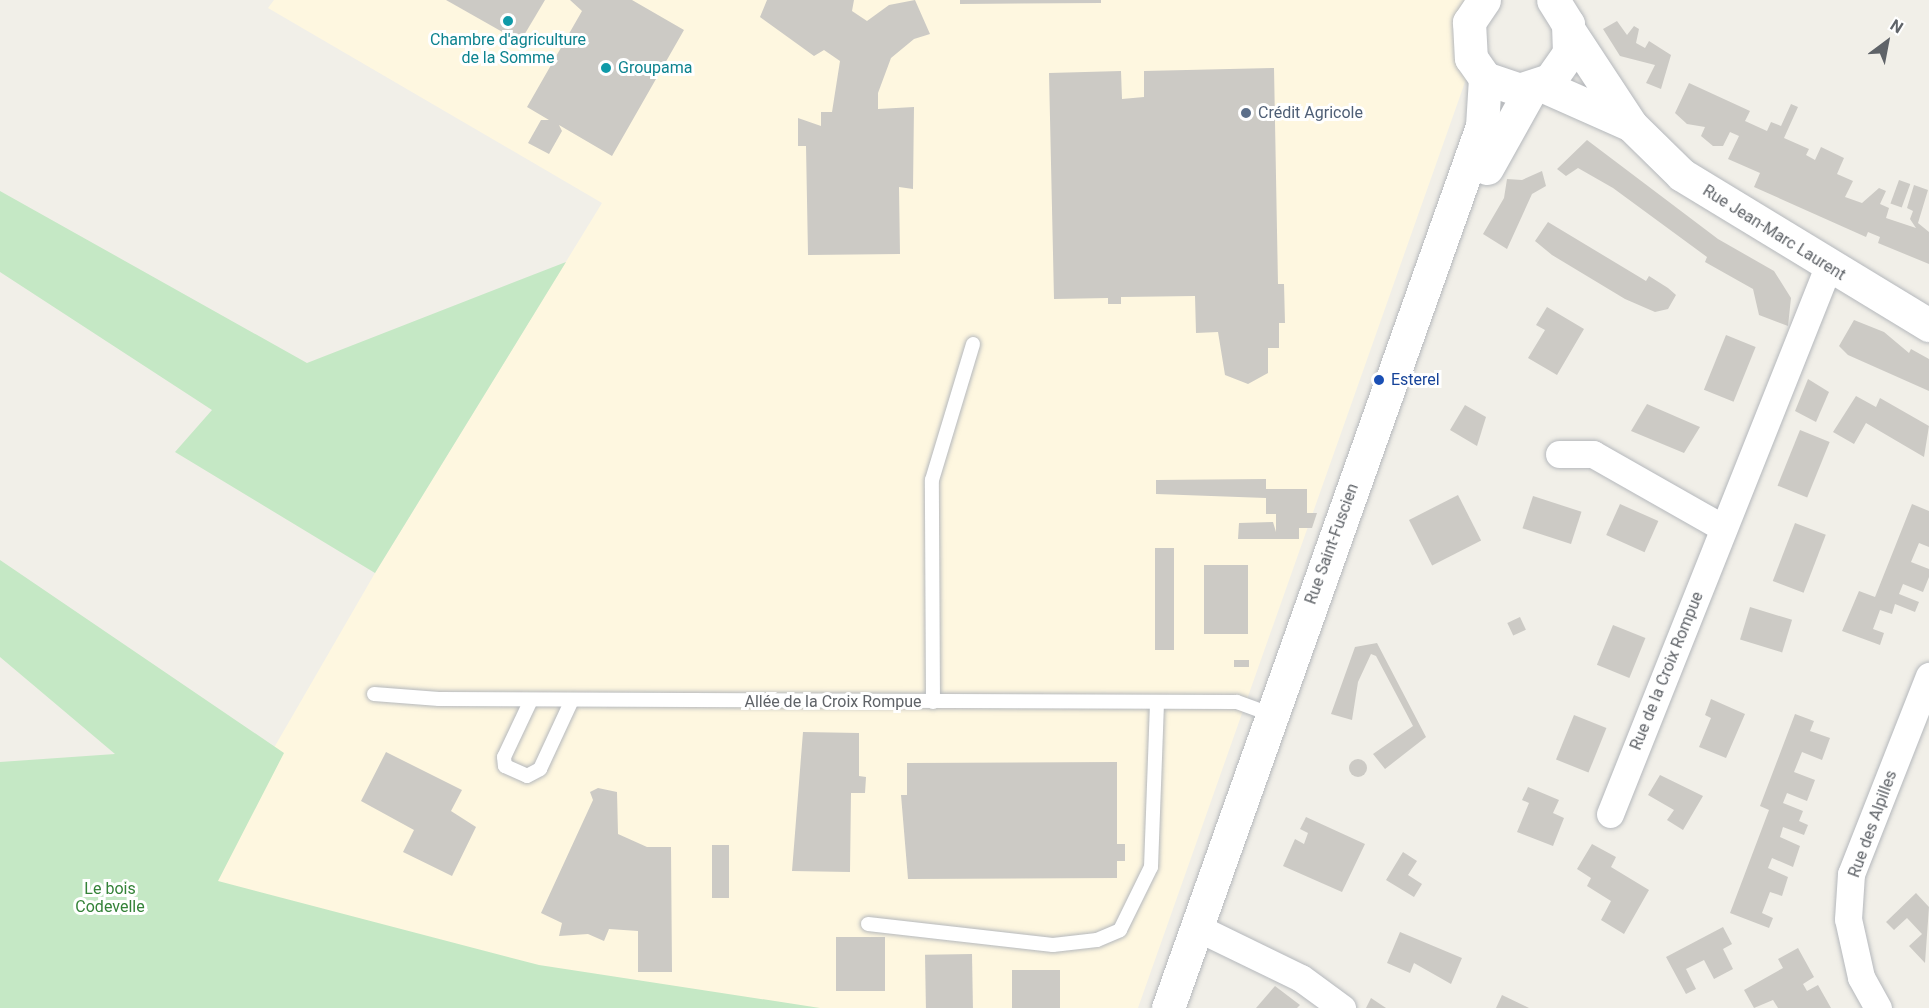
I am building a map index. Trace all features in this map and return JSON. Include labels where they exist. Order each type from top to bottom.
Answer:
[{"type":"main road","points":[[1470,7],[1467,46],[1485,78]]},
{"type":"main road","name":"Rue Jean-Marc Laurent","points":[[1563,12],[1631,125],[1682,175],[1828,267],[1929,325]]},
{"type":"main road","name":"Rue Saint-Fuscien","points":[[1280,718],[1462,231],[1502,134],[1536,87],[1564,63],[1563,12]]},
{"type":"main road","name":"Rue Jean-Marc Laurent","points":[[1485,78],[1507,89],[1536,87],[1631,125]]},
{"type":"main road","name":"Rue Saint-Fuscien","points":[[1184,1008],[1205,931],[1482,126],[1485,78]]},
{"type":"main road","name":"Rue Saint-Fuscien","points":[[1167,1008],[1205,931]]},
{"type":"street","name":"Rue de la Croix Rompue","points":[[1610,814],[1828,267]]},
{"type":"street","points":[[1560,454],[1593,454],[1723,528]]},
{"type":"street","name":"Rue des Alpilles","points":[[1878,1008],[1861,977],[1848,919],[1851,874],[1929,676]]},
{"type":"street","points":[[1205,931],[1301,978],[1342,1008]]},
{"type":"lane","points":[[933,702],[932,480],[973,344]]},
{"type":"lane","name":"Allée de la Croix Rompue","points":[[374,694],[531,700],[1237,702],[1280,718]]},
{"type":"lane","points":[[531,700],[504,757],[505,766],[527,776],[540,769],[572,700]]},
{"type":"lane","points":[[868,924],[1053,945],[1098,940],[1120,930],[1151,867],[1157,702]]},
{"type":"shaded area","points":[[274,0],[1494,0],[1138,1008],[810,1008],[171,926],[375,573],[602,203],[268,8]]},
{"type":"green space","points":[[0,191],[307,363],[566,262],[375,573],[175,452],[212,410],[0,272]]},
{"type":"green space","name":"Le bois Codevelle","points":[[0,560],[284,753],[218,881],[539,965],[820,1008],[0,1008],[0,762],[115,754],[0,657]]},
{"type":"building","name":"Chambre d'agriculture de la Somme","points":[[446,0],[545,0],[520,42]]},
{"type":"building","name":"Groupama","points":[[570,0],[632,0],[684,30],[612,156],[559,125],[562,131],[549,154],[528,143],[541,120],[549,120],[527,107],[582,11]]},
{"type":"building","points":[[767,0],[854,0],[852,11],[867,21],[889,5],[915,0],[930,34],[914,39],[891,58],[878,93],[878,109],[914,107],[913,189],[899,187],[900,254],[808,255],[806,146],[798,146],[798,118],[821,126],[821,112],[832,112],[840,61],[824,50],[814,56],[760,17]]},
{"type":"building","points":[[960,0],[1101,0],[1101,3],[960,4]]},
{"type":"building","points":[[1617,21],[1627,35],[1634,26],[1639,29],[1636,43],[1645,48],[1649,41],[1671,55],[1661,89],[1646,83],[1655,65],[1620,56],[1603,29]]},
{"type":"building","points":[[1274,68],[1278,284],[1284,284],[1285,323],[1279,323],[1279,348],[1268,348],[1268,373],[1248,384],[1225,375],[1218,332],[1196,333],[1195,296],[1121,297],[1121,304],[1108,304],[1108,298],[1054,299],[1049,73],[1121,71],[1122,99],[1144,97],[1144,71]]},
{"type":"building","points":[[1689,83],[1750,111],[1745,121],[1767,131],[1771,122],[1781,126],[1791,104],[1798,107],[1784,138],[1809,149],[1806,155],[1815,160],[1821,147],[1844,158],[1837,174],[1853,181],[1845,197],[1862,203],[1879,188],[1886,191],[1880,204],[1889,208],[1886,218],[1916,228],[1910,219],[1913,211],[1907,208],[1914,185],[1928,190],[1918,223],[1929,232],[1929,264],[1878,243],[1880,237],[1868,232],[1866,237],[1754,187],[1760,173],[1728,159],[1739,136],[1730,132],[1723,146],[1713,146],[1701,136],[1705,127],[1687,124],[1675,113]]},
{"type":"building","points":[[1587,140],[1718,239],[1774,271],[1791,298],[1788,326],[1759,315],[1753,289],[1705,262],[1707,257],[1613,188],[1578,168],[1566,176],[1557,169]]},
{"type":"building","points":[[1542,171],[1546,186],[1532,194],[1507,249],[1483,234],[1504,198],[1507,179],[1522,180]]},
{"type":"building","points":[[1899,180],[1910,184],[1902,208],[1890,203]]},
{"type":"building","points":[[1548,222],[1646,281],[1649,276],[1668,288],[1676,295],[1668,309],[1655,312],[1625,299],[1552,255],[1535,241]]},
{"type":"building","points":[[1547,307],[1584,329],[1557,375],[1528,358],[1545,330],[1536,325]]},
{"type":"building","points":[[1854,320],[1884,332],[1909,353],[1911,349],[1929,359],[1929,391],[1848,355],[1839,346]]},
{"type":"building","points":[[1726,335],[1756,347],[1734,402],[1704,390]]},
{"type":"building","points":[[1808,379],[1829,392],[1816,422],[1795,411]]},
{"type":"building","points":[[1856,396],[1876,407],[1880,398],[1929,426],[1924,457],[1866,423],[1854,444],[1833,432]]},
{"type":"building","points":[[1647,404],[1700,427],[1684,453],[1631,431]]},
{"type":"building","points":[[1465,405],[1486,417],[1477,446],[1450,430]]},
{"type":"building","points":[[1800,430],[1830,442],[1807,498],[1778,486]]},
{"type":"building","points":[[1266,479],[1266,489],[1307,489],[1307,513],[1317,513],[1312,528],[1299,528],[1299,539],[1238,539],[1239,523],[1273,522],[1276,532],[1276,514],[1266,514],[1266,498],[1156,494],[1156,480]]},
{"type":"building","points":[[1458,495],[1481,540],[1432,565],[1409,520]]},
{"type":"building","points":[[1533,496],[1582,512],[1571,544],[1522,528]]},
{"type":"building","points":[[1620,504],[1658,521],[1645,552],[1606,535]]},
{"type":"building","points":[[1912,504],[1929,511],[1929,547],[1919,543],[1911,562],[1929,569],[1929,577],[1923,592],[1903,584],[1899,594],[1919,602],[1915,612],[1895,604],[1892,614],[1880,610],[1873,629],[1884,633],[1880,645],[1842,631],[1859,591],[1875,597]]},
{"type":"building","points":[[1795,523],[1826,535],[1804,593],[1773,581]]},
{"type":"building","points":[[1155,548],[1174,548],[1174,650],[1155,650]]},
{"type":"building","points":[[1204,565],[1248,565],[1248,634],[1204,634]]},
{"type":"building","points":[[1750,607],[1792,620],[1782,652],[1740,640]]},
{"type":"building","points":[[1520,617],[1526,630],[1513,636],[1507,623]]},
{"type":"building","points":[[1613,625],[1645,638],[1629,678],[1597,665]]},
{"type":"building","points":[[1377,643],[1426,737],[1385,769],[1373,754],[1413,726],[1376,656],[1371,654],[1358,682],[1352,720],[1331,714],[1355,647]]},
{"type":"building","points":[[1234,660],[1249,660],[1249,667],[1234,667]]},
{"type":"building","points":[[1711,699],[1745,714],[1726,758],[1699,747],[1711,718],[1705,715]]},
{"type":"building","points":[[1795,714],[1814,721],[1810,731],[1830,738],[1822,760],[1802,752],[1794,772],[1815,780],[1807,801],[1787,793],[1783,803],[1803,811],[1799,821],[1808,825],[1804,835],[1783,827],[1780,837],[1800,846],[1793,867],[1772,858],[1768,868],[1788,877],[1782,896],[1770,892],[1762,913],[1773,918],[1769,928],[1730,913],[1769,810],[1760,806]]},
{"type":"building","points":[[1574,715],[1606,728],[1588,773],[1556,760]]},
{"type":"building","points":[[803,732],[859,733],[859,776],[866,777],[865,793],[851,793],[850,872],[792,871]]},
{"type":"building","points":[[386,752],[462,790],[451,811],[476,827],[452,876],[403,852],[414,830],[361,801]]},
{"type":"building","points":[[1354,759],[1362,759],[1367,764],[1365,775],[1354,777],[1349,772],[1349,764]]},
{"type":"building","points":[[1117,762],[1117,844],[1125,844],[1125,861],[1117,861],[1117,878],[908,879],[901,795],[907,795],[907,763]]},
{"type":"building","points":[[1660,775],[1703,796],[1683,830],[1667,820],[1674,810],[1648,795]]},
{"type":"building","points":[[1528,787],[1559,800],[1553,813],[1564,818],[1553,846],[1517,832],[1529,803],[1522,800]]},
{"type":"building","points":[[598,788],[617,792],[618,834],[647,847],[671,847],[672,972],[638,972],[638,931],[609,929],[604,941],[588,934],[559,936],[562,923],[541,913],[593,800],[590,792]]},
{"type":"building","points":[[1306,817],[1365,844],[1342,892],[1283,866],[1295,839],[1304,844],[1308,833],[1300,829]]},
{"type":"building","points":[[1592,844],[1616,857],[1611,867],[1649,890],[1624,934],[1601,920],[1611,901],[1587,886],[1591,878],[1577,869]]},
{"type":"building","points":[[712,845],[729,845],[729,898],[712,898]]},
{"type":"building","points":[[1403,852],[1417,861],[1408,875],[1422,884],[1414,897],[1386,880]]},
{"type":"building","points":[[1916,893],[1929,907],[1925,963],[1909,946],[1922,934],[1907,918],[1894,930],[1886,922]]},
{"type":"building","points":[[1723,927],[1732,944],[1723,949],[1733,969],[1714,979],[1704,960],[1686,969],[1696,989],[1686,994],[1666,957]]},
{"type":"building","points":[[1400,932],[1462,958],[1451,984],[1414,963],[1410,973],[1387,963]]},
{"type":"building","points":[[836,937],[885,937],[885,991],[836,991]]},
{"type":"building","points":[[1798,948],[1814,977],[1803,984],[1807,991],[1818,985],[1831,1008],[1778,1008],[1773,1000],[1754,1008],[1744,990],[1783,968],[1778,959]]},
{"type":"building","points":[[972,954],[973,1008],[926,1008],[925,955]]},
{"type":"building","points":[[1012,970],[1060,970],[1060,1008],[1012,1008]]},
{"type":"building","points":[[1275,986],[1300,1005],[1297,1008],[1256,1008]]},
{"type":"building","points":[[1502,995],[1529,1008],[1496,1008]]},
{"type":"building","points":[[1371,998],[1386,1008],[1366,1008]]},
{"type":"place","name":"Chambre d'agriculture de la Somme","points":[[508,21]]},
{"type":"place","name":"Groupama","points":[[606,68]]},
{"type":"place","name":"Crédit Agricole","points":[[1246,113]]},
{"type":"place","name":"Esterel","points":[[1379,380]]}]
